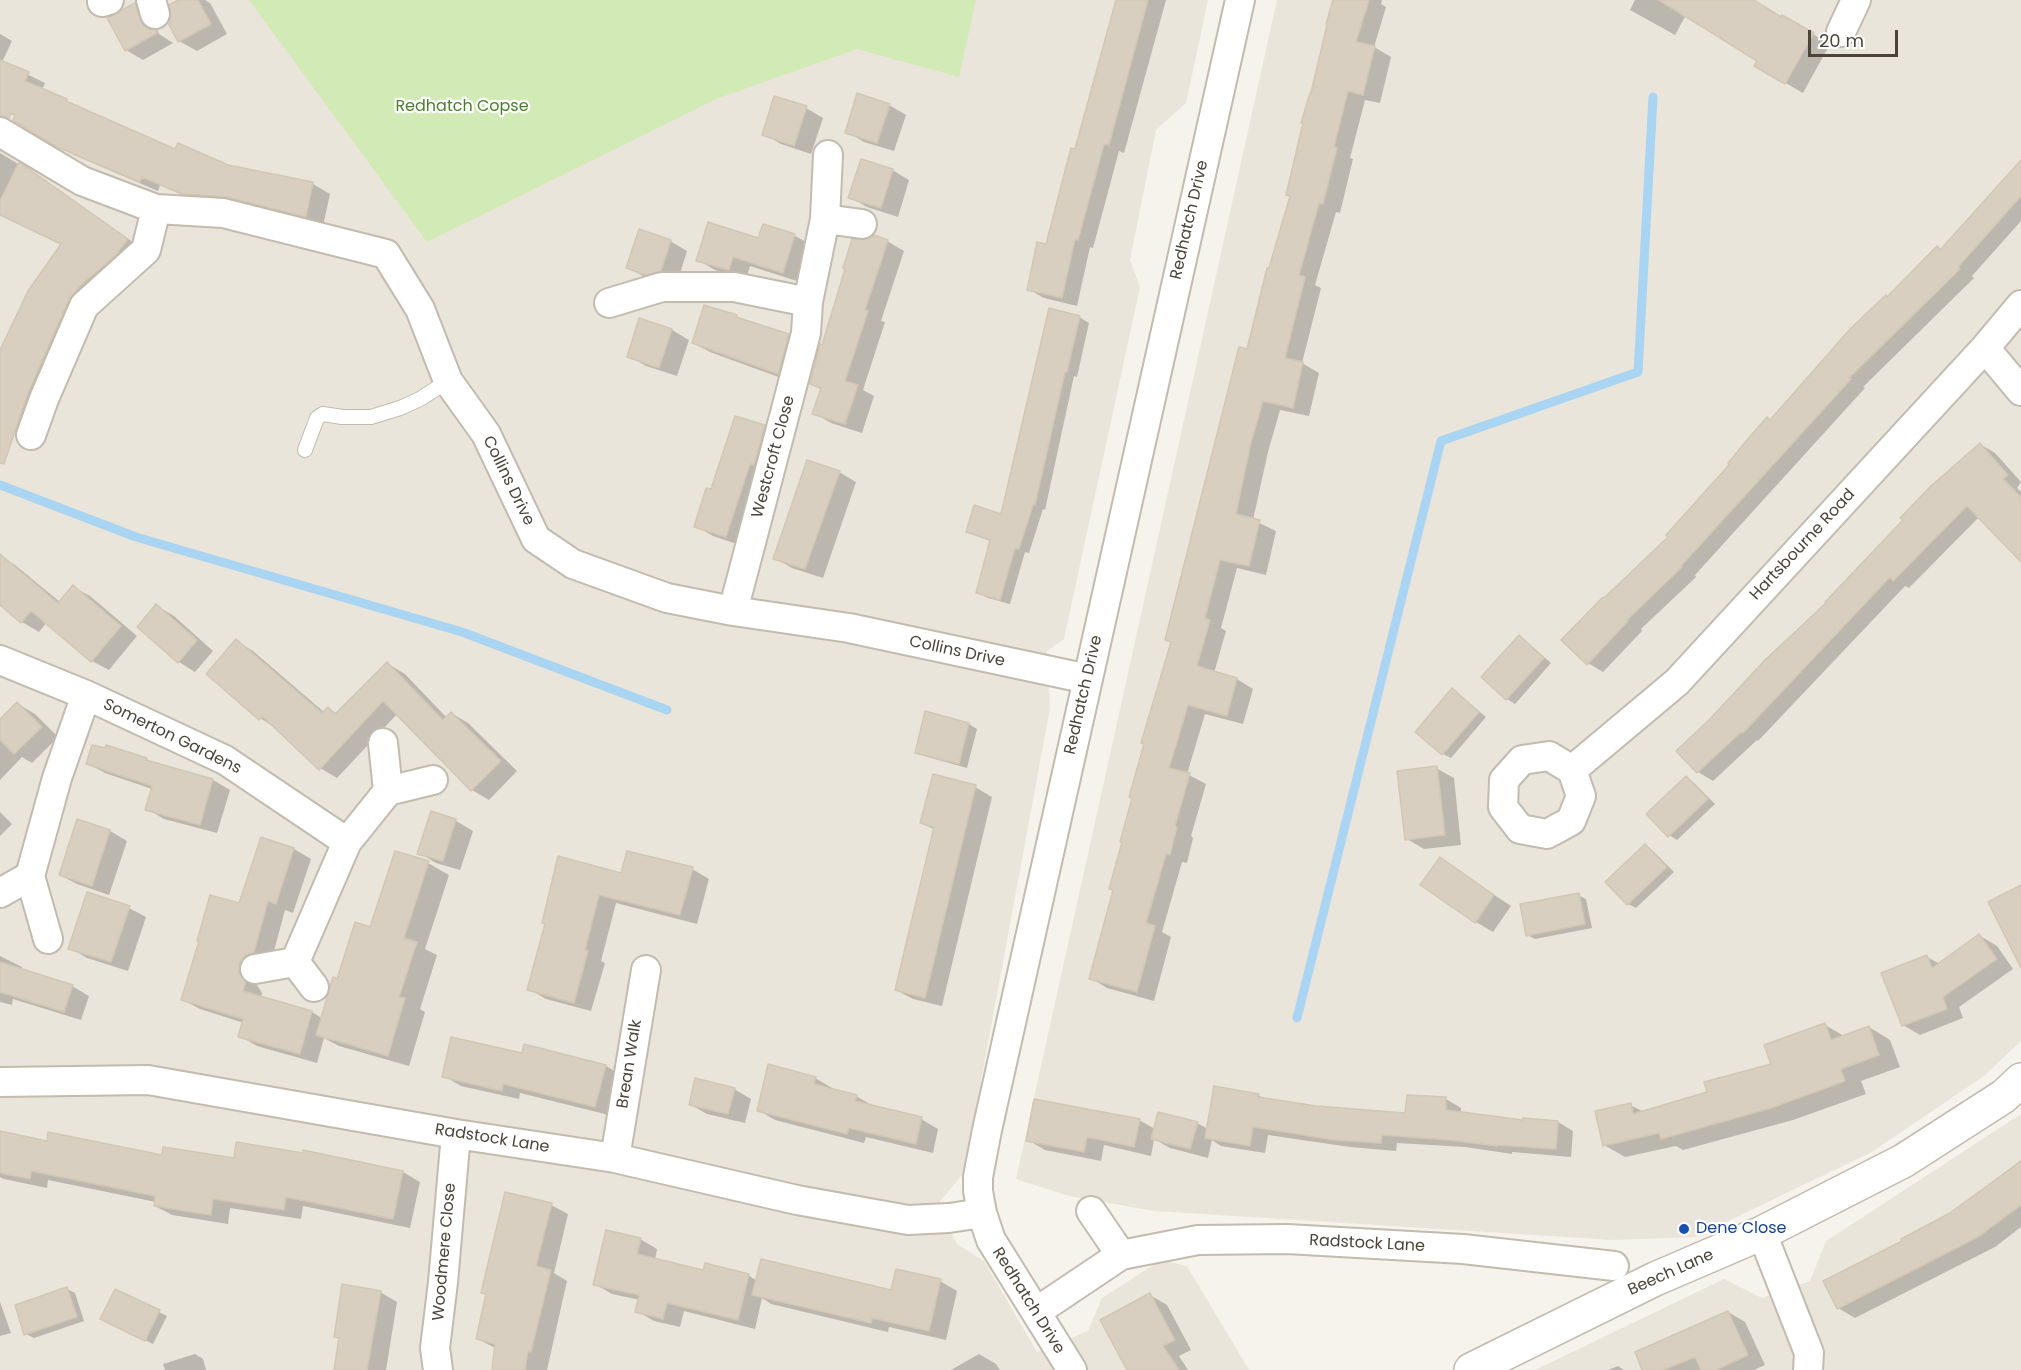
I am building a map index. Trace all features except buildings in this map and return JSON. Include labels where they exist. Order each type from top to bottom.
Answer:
[{"type":"street","name":"Redhatch Drive","points":[[1072,1370],[991,1240],[981,1213],[978,1177],[1240,0]]},
{"type":"street","points":[[1841,32],[1856,0]]},
{"type":"street","name":"Collins Drive","points":[[0,132],[82,181],[156,209],[223,213],[386,254],[420,309],[448,381],[486,434],[536,539],[573,564],[667,598],[733,611],[849,628],[1088,680]]},
{"type":"street","name":"Westcroft Close","points":[[733,611],[806,333],[808,302],[825,219],[828,155]]},
{"type":"street","points":[[32,435],[44,399],[84,306],[146,250],[156,209]]},
{"type":"street","points":[[825,219],[862,224]]},
{"type":"street","points":[[609,303],[662,287],[734,286],[808,302]]},
{"type":"street","name":"Hartsbourne Road","points":[[1572,770],[1677,682],[1985,348],[2021,305]]},
{"type":"street","points":[[1985,348],[2021,391]]},
{"type":"street","name":"Somerton Gardens","points":[[0,660],[86,695],[225,760],[347,842]]},
{"type":"street","name":"Somerton Gardens","points":[[30,876],[57,778],[86,695]]},
{"type":"street","points":[[383,743],[388,791]]},
{"type":"street","points":[[295,962],[347,842],[388,791],[433,780]]},
{"type":"street","points":[[0,892],[30,876],[48,939]]},
{"type":"street","points":[[255,969],[295,962]]},
{"type":"street","points":[[295,962],[314,987]]},
{"type":"street","name":"Brean Walk","points":[[615,1158],[646,970]]},
{"type":"street","name":"Radstock Lane","points":[[0,1082],[148,1080],[456,1134],[615,1158],[797,1200],[908,1220],[949,1218],[981,1213]]},
{"type":"street","name":"Beech Lane","points":[[1471,1370],[1655,1279],[1762,1233],[1903,1161],[2004,1096],[2021,1080]]},
{"type":"street","name":"Woodmere Close","points":[[438,1370],[435,1348],[456,1134]]},
{"type":"street","points":[[1091,1211],[1121,1255]]},
{"type":"street","points":[[1762,1233],[1809,1353],[1808,1370]]},
{"type":"street","name":"Radstock Lane","points":[[1036,1312],[1121,1255],[1198,1240],[1287,1239],[1463,1250],[1614,1266]]},
{"type":"lane","points":[[305,450],[317,418],[323,414],[370,417],[420,399],[448,381]]},
{"type":"shaded area","points":[[0,0],[1208,0],[1186,103],[1156,130],[1130,260],[1140,287],[1064,639],[1047,651],[1050,708],[964,1173],[936,1206],[957,1244],[984,1261],[1037,1352],[1088,1331],[1102,1298],[1161,1260],[1187,1266],[1249,1370],[0,1370]]},
{"type":"shaded area","points":[[1277,0],[2021,0],[2021,1041],[1984,1076],[1872,1152],[1695,1237],[1614,1240],[1154,1211],[1069,1196],[1016,1179]]},
{"type":"shaded area","points":[[2021,1114],[2021,1370],[1535,1370],[1724,1279],[1762,1298],[1810,1281],[1826,1241]]},
{"type":"green space","name":"Redhatch Copse","points":[[249,0],[976,0],[959,77],[857,49],[716,99],[427,242]]},
{"type":"waterway","points":[[1297,1018],[1441,441],[1638,372],[1653,97]]},
{"type":"waterway","points":[[0,485],[136,537],[462,632],[667,710]]},
{"type":"place","name":"Dene Close","points":[[1684,1229]]}]
